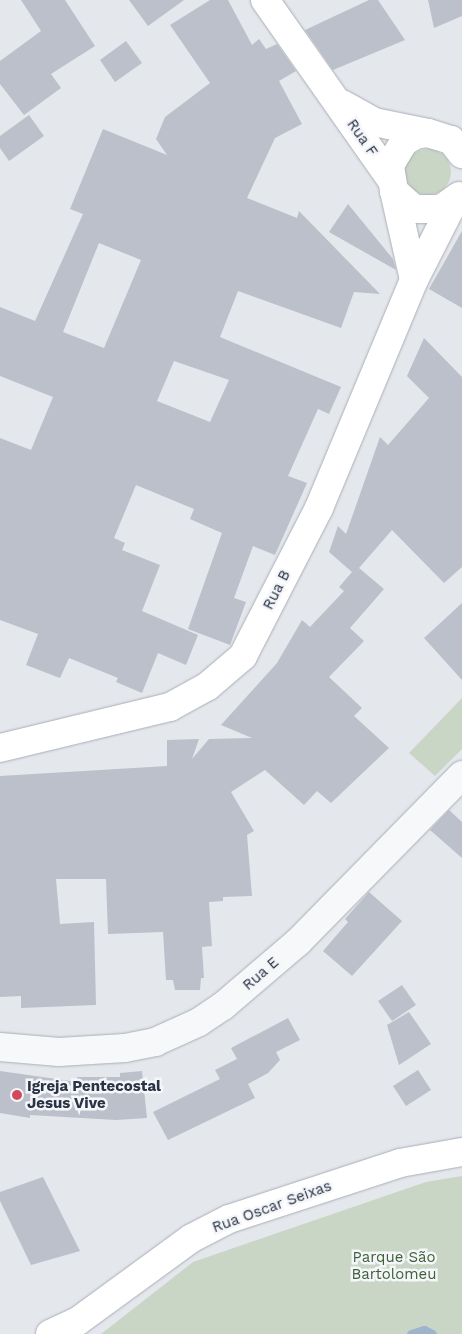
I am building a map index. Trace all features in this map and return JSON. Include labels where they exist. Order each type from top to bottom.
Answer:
[{"type":"street","name":"Rua F","points":[[265,0],[392,185]]},
{"type":"street","points":[[333,98],[374,122],[444,134],[462,154]]},
{"type":"street","points":[[414,280],[392,185],[395,152],[415,136],[444,134]]},
{"type":"street","points":[[392,185],[402,202],[421,210],[441,209],[457,197]]},
{"type":"street","name":"Rua B","points":[[0,748],[170,707],[208,686],[243,656],[319,508],[414,280],[457,197]]},
{"type":"street","name":"Rua E","points":[[0,1047],[59,1052],[125,1048],[155,1042],[199,1022],[223,1006],[298,942],[462,775]]},
{"type":"street","name":"Rua Oscar Seixas","points":[[50,1334],[78,1321],[192,1238],[229,1219],[400,1163],[462,1152]]},
{"type":"green space","points":[[428,149],[441,153],[447,159],[451,172],[447,185],[441,191],[428,195],[415,191],[409,185],[405,172],[409,159],[415,153]]},
{"type":"green space","points":[[462,698],[462,749],[435,776],[409,753]]},
{"type":"green space","name":"Parque São Bartolomeu","points":[[462,1176],[462,1334],[101,1334],[193,1262],[426,1182]]},
{"type":"building","points":[[21,0],[65,0],[95,46],[51,74],[61,88],[24,115],[0,84],[0,61],[41,31]]},
{"type":"building","points":[[129,0],[184,0],[148,26]]},
{"type":"building","points":[[210,0],[228,0],[252,45],[259,39],[266,49],[277,44],[296,71],[279,81],[302,124],[275,138],[247,198],[297,218],[299,211],[380,294],[354,292],[341,328],[238,291],[220,337],[341,387],[329,414],[318,409],[288,476],[307,483],[275,555],[253,546],[234,598],[246,602],[230,645],[188,629],[222,533],[190,519],[194,509],[136,485],[114,538],[125,543],[122,550],[160,565],[142,611],[198,635],[186,665],[158,653],[142,693],[116,682],[118,678],[69,658],[60,678],[26,665],[38,634],[0,620],[0,438],[31,450],[53,397],[0,376],[0,307],[35,321],[83,214],[70,209],[103,129],[167,155],[156,139],[165,117],[210,83],[170,25]],"holes":[[[99,243],[141,260],[104,348],[63,332]],[[174,361],[229,380],[210,422],[157,401]]]},
{"type":"building","points":[[369,0],[378,0],[405,40],[333,70],[305,30]]},
{"type":"building","points":[[428,0],[462,0],[462,16],[434,28]]},
{"type":"building","points":[[126,41],[142,63],[115,82],[100,60]]},
{"type":"building","points":[[29,115],[44,136],[9,161],[0,148],[0,136]]},
{"type":"building","points":[[348,204],[393,259],[396,270],[329,232]]},
{"type":"building","points":[[462,231],[462,308],[429,289]]},
{"type":"building","points":[[424,338],[462,377],[462,567],[444,583],[392,530],[359,568],[384,589],[350,628],[364,641],[329,677],[362,708],[354,716],[389,748],[331,803],[317,791],[304,805],[265,770],[231,792],[254,831],[247,835],[252,896],[223,897],[223,901],[209,902],[212,946],[202,947],[204,978],[201,978],[200,990],[175,990],[173,980],[166,980],[163,932],[108,934],[106,879],[56,879],[60,924],[94,922],[96,1005],[21,1008],[21,996],[0,997],[0,776],[167,766],[167,740],[199,739],[192,759],[209,739],[252,738],[221,725],[277,663],[302,620],[310,627],[344,591],[339,587],[352,572],[329,552],[338,526],[346,534],[380,437],[388,445],[429,398],[407,376]]},
{"type":"building","points":[[462,603],[462,680],[424,638]]},
{"type":"building","points":[[449,810],[462,822],[462,858],[430,830]]},
{"type":"building","points":[[369,892],[402,921],[352,976],[323,951],[348,922],[345,919]]},
{"type":"building","points":[[402,985],[416,1005],[392,1021],[378,1001]]},
{"type":"building","points":[[409,1012],[431,1044],[399,1065],[387,1025]]},
{"type":"building","points":[[288,1018],[300,1040],[276,1052],[280,1060],[268,1073],[248,1084],[255,1098],[168,1140],[153,1112],[220,1079],[215,1070],[237,1059],[231,1048]]},
{"type":"building","points":[[418,1070],[431,1090],[406,1106],[393,1086]]},
{"type":"building","points":[[0,1071],[77,1082],[77,1077],[120,1077],[120,1073],[142,1071],[147,1118],[116,1120],[30,1115],[30,1118],[0,1113]]},
{"type":"building","points":[[43,1177],[80,1251],[31,1265],[0,1201],[0,1192]]},
{"type":"waterway","points":[[411,1334],[424,1330],[432,1334]]},
{"type":"place","name":"Igreja Pentecostal Jesus Vive","points":[[17,1095]]}]
